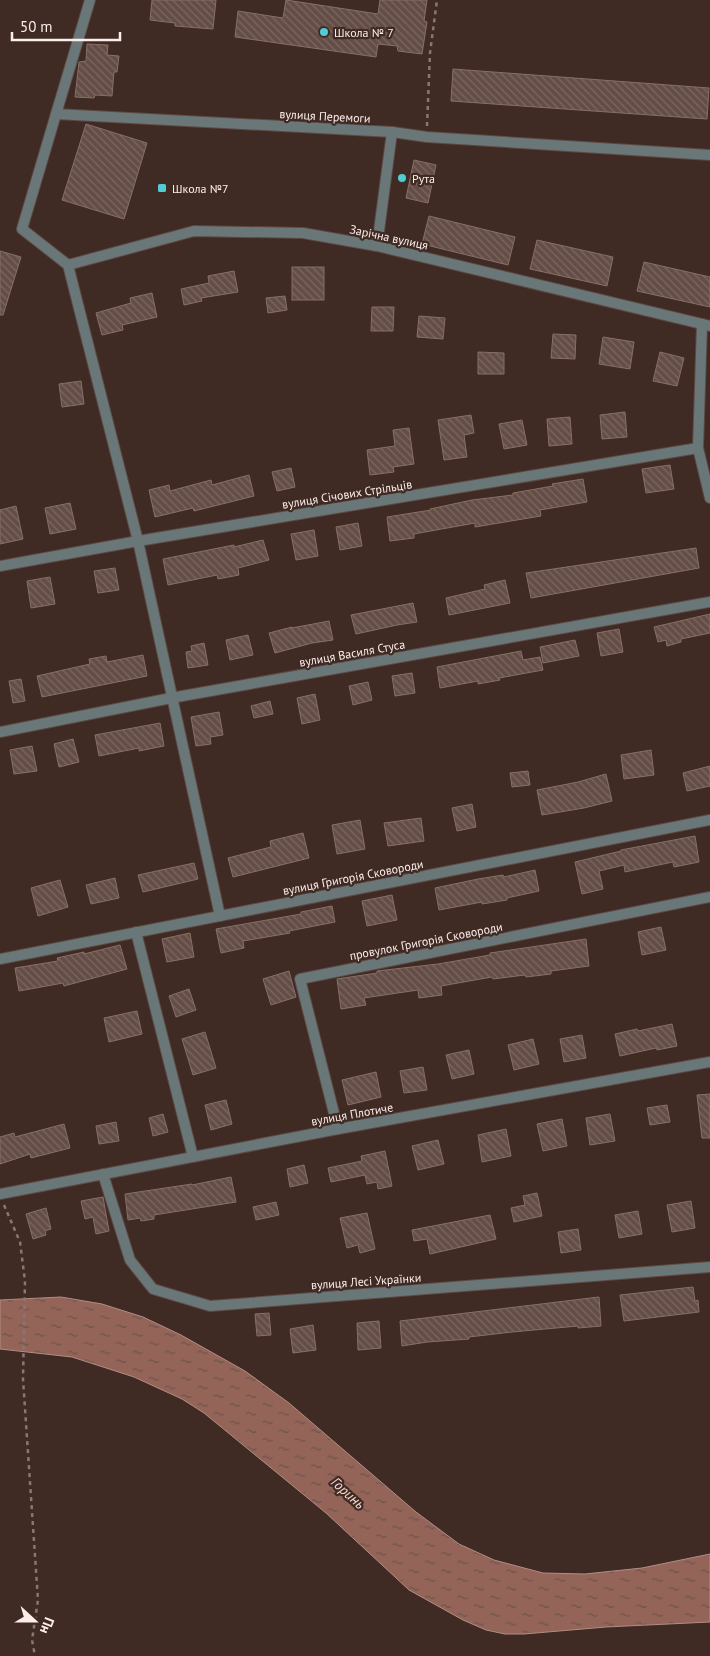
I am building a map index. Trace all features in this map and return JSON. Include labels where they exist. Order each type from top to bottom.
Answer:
[{"type":"street","points":[[90,0],[22,229],[68,266],[138,541],[220,916]]},
{"type":"street","name":"вулиця Перемоги","points":[[56,114],[392,132],[427,137],[710,155]]},
{"type":"street","points":[[377,246],[392,132]]},
{"type":"street","name":"Зарічна вулиця","points":[[68,266],[194,231],[303,233],[377,246],[706,325],[698,448],[710,498]]},
{"type":"street","name":"вулиця Січових Стрільців","points":[[0,566],[138,541],[698,448]]},
{"type":"street","name":"вулиця Василя Стуса","points":[[0,732],[171,698],[710,602]]},
{"type":"street","name":"вулиця Григорія Сковороди","points":[[0,959],[710,820]]},
{"type":"street","name":"провулок Григорія Сковороди","points":[[338,1129],[300,979],[710,897]]},
{"type":"street","points":[[136,932],[193,1156]]},
{"type":"street","name":"вулиця Плотиче","points":[[0,1194],[338,1129],[710,1062]]},
{"type":"street","name":"вулиця Лесі Українки","points":[[103,1174],[130,1260],[153,1289],[210,1306],[710,1267]]},
{"type":"path","points":[[427,137],[430,53],[437,0]]},
{"type":"path","points":[[4,1206],[20,1242],[25,1280],[23,1379],[38,1600],[32,1640],[35,1656]]},
{"type":"water","name":"Горинь","points":[[61,1297],[102,1304],[143,1317],[181,1335],[245,1371],[289,1403],[416,1512],[459,1544],[494,1560],[543,1573],[585,1574],[642,1568],[710,1554],[710,1622],[505,1634],[486,1630],[463,1620],[409,1590],[326,1513],[204,1413],[182,1399],[134,1377],[72,1357],[0,1349],[0,1300]]},
{"type":"building","points":[[152,0],[216,0],[213,29],[175,26],[175,23],[150,20]]},
{"type":"building","points":[[286,0],[378,14],[380,0],[427,0],[424,21],[427,22],[422,54],[398,51],[397,46],[378,44],[376,57],[235,37],[238,11],[283,18]]},
{"type":"building","points":[[87,44],[108,45],[107,55],[119,56],[117,72],[114,72],[112,96],[95,95],[94,98],[75,97],[79,62],[86,61]]},
{"type":"building","points":[[453,69],[709,88],[707,119],[451,101]]},
{"type":"building","points":[[86,124],[147,143],[124,219],[62,200]]},
{"type":"building","points":[[414,160],[436,165],[428,203],[406,198]]},
{"type":"building","points":[[429,216],[515,237],[508,265],[422,244]]},
{"type":"building","points":[[537,240],[613,257],[607,286],[530,269]]},
{"type":"building","points":[[0,251],[21,257],[3,315],[0,315]]},
{"type":"building","points":[[644,262],[710,277],[710,307],[637,291]]},
{"type":"building","points":[[292,267],[324,267],[324,300],[292,300]]},
{"type":"building","points":[[234,271],[238,292],[201,298],[202,301],[184,305],[181,289],[209,283],[208,276]]},
{"type":"building","points":[[152,293],[157,317],[122,325],[123,330],[102,335],[96,313],[131,303],[130,298]]},
{"type":"building","points":[[285,296],[287,310],[268,313],[266,298]]},
{"type":"building","points":[[372,307],[394,307],[393,331],[371,331]]},
{"type":"building","points":[[419,316],[445,318],[443,339],[417,337]]},
{"type":"building","points":[[553,334],[576,335],[575,359],[551,358]]},
{"type":"building","points":[[603,337],[634,342],[630,369],[599,364]]},
{"type":"building","points":[[478,352],[504,353],[504,374],[478,374]]},
{"type":"building","points":[[660,352],[684,358],[677,386],[653,381]]},
{"type":"building","points":[[81,381],[84,404],[62,407],[59,384]]},
{"type":"building","points":[[625,412],[627,437],[602,439],[600,415]]},
{"type":"building","points":[[471,415],[474,433],[464,435],[467,457],[444,460],[438,420]]},
{"type":"building","points":[[570,417],[572,444],[549,446],[547,419]]},
{"type":"building","points":[[522,420],[527,445],[504,449],[499,424]]},
{"type":"building","points":[[409,428],[414,464],[393,467],[394,472],[370,475],[367,450],[395,446],[393,430]]},
{"type":"building","points":[[670,465],[674,489],[646,493],[642,469]]},
{"type":"building","points":[[291,468],[295,487],[277,491],[272,472]]},
{"type":"building","points":[[249,475],[254,496],[194,511],[193,508],[155,517],[149,490],[169,485],[170,491],[211,480],[212,485]]},
{"type":"building","points":[[583,479],[587,502],[540,510],[541,516],[475,527],[475,523],[414,534],[414,538],[390,541],[387,517],[431,510],[472,500],[513,495],[513,493],[553,486],[552,484]]},
{"type":"building","points":[[70,503],[76,529],[50,534],[45,508]]},
{"type":"building","points":[[16,506],[23,539],[0,544],[0,510]]},
{"type":"building","points":[[358,523],[362,546],[340,550],[336,527]]},
{"type":"building","points":[[314,530],[318,556],[296,560],[291,534]]},
{"type":"building","points":[[263,540],[269,560],[238,568],[239,575],[218,579],[217,575],[168,585],[163,559]]},
{"type":"building","points":[[696,548],[699,568],[531,598],[526,573]]},
{"type":"building","points":[[115,568],[119,590],[98,593],[94,571]]},
{"type":"building","points":[[50,577],[55,604],[31,608],[27,581]]},
{"type":"building","points":[[505,580],[510,603],[449,615],[446,598],[485,589],[484,585]]},
{"type":"building","points":[[413,603],[417,622],[356,634],[351,615]]},
{"type":"building","points":[[710,614],[710,633],[681,639],[681,642],[667,646],[666,640],[658,642],[654,627]]},
{"type":"building","points":[[329,621],[333,640],[312,643],[275,653],[269,633]]},
{"type":"building","points":[[619,629],[623,652],[601,656],[597,633]]},
{"type":"building","points":[[248,635],[253,655],[230,660],[226,640]]},
{"type":"building","points":[[575,640],[579,656],[543,663],[540,647]]},
{"type":"building","points":[[204,643],[208,665],[188,668],[186,652],[192,651],[191,646]]},
{"type":"building","points":[[521,651],[523,660],[540,657],[543,670],[478,684],[478,681],[440,688],[437,667]]},
{"type":"building","points":[[143,655],[147,676],[42,697],[37,676],[90,664],[89,659],[106,656],[107,662]]},
{"type":"building","points":[[412,673],[415,693],[395,696],[392,676]]},
{"type":"building","points":[[21,679],[25,701],[13,703],[9,681]]},
{"type":"building","points":[[368,682],[372,700],[353,705],[349,686]]},
{"type":"building","points":[[315,694],[320,720],[302,724],[297,698]]},
{"type":"building","points":[[270,701],[273,714],[254,718],[251,706]]},
{"type":"building","points":[[219,712],[223,735],[210,737],[211,744],[196,746],[191,717]]},
{"type":"building","points":[[160,723],[164,746],[139,751],[139,748],[99,756],[95,735]]},
{"type":"building","points":[[73,739],[79,762],[59,767],[54,744]]},
{"type":"building","points":[[32,746],[37,771],[14,774],[10,750]]},
{"type":"building","points":[[651,750],[654,775],[624,779],[621,755]]},
{"type":"building","points":[[710,766],[710,786],[687,791],[683,773]]},
{"type":"building","points":[[528,771],[530,785],[512,787],[510,773]]},
{"type":"building","points":[[606,774],[612,801],[542,815],[537,790]]},
{"type":"building","points":[[472,804],[476,827],[457,831],[452,808]]},
{"type":"building","points":[[421,818],[424,841],[388,846],[384,823]]},
{"type":"building","points":[[360,820],[365,849],[337,854],[332,825]]},
{"type":"building","points":[[303,833],[309,858],[233,877],[228,858],[271,847],[270,841]]},
{"type":"building","points":[[695,836],[699,862],[674,867],[673,862],[625,872],[624,865],[599,871],[603,889],[582,894],[575,862],[621,850]]},
{"type":"building","points":[[194,863],[198,879],[143,892],[138,875]]},
{"type":"building","points":[[535,870],[539,891],[507,898],[507,900],[482,904],[482,902],[439,910],[435,888]]},
{"type":"building","points":[[115,878],[119,898],[91,904],[86,885]]},
{"type":"building","points":[[60,880],[68,907],[38,916],[31,888]]},
{"type":"building","points":[[392,895],[397,920],[367,926],[362,901]]},
{"type":"building","points":[[332,906],[335,922],[289,931],[290,933],[243,941],[244,948],[221,953],[216,929],[301,914],[301,912]]},
{"type":"building","points":[[661,927],[666,950],[642,955],[638,932]]},
{"type":"building","points":[[190,933],[194,957],[167,962],[162,939]]},
{"type":"building","points":[[586,939],[589,966],[551,971],[551,974],[493,979],[492,977],[441,986],[442,995],[419,998],[418,990],[364,998],[366,1005],[341,1009],[337,979],[377,973],[377,971],[438,964],[490,955],[490,953]]},
{"type":"building","points":[[120,945],[127,969],[64,986],[63,983],[19,991],[15,968],[58,961],[57,958],[84,952],[84,954]]},
{"type":"building","points":[[289,971],[296,997],[271,1005],[263,979]]},
{"type":"building","points":[[189,989],[196,1010],[176,1017],[169,996]]},
{"type":"building","points":[[137,1011],[142,1034],[109,1042],[104,1018]]},
{"type":"building","points":[[672,1024],[677,1046],[657,1050],[656,1048],[620,1056],[615,1034]]},
{"type":"building","points":[[205,1032],[216,1068],[193,1075],[182,1039]]},
{"type":"building","points":[[582,1035],[586,1058],[564,1062],[560,1039]]},
{"type":"building","points":[[533,1039],[539,1064],[514,1070],[508,1045]]},
{"type":"building","points":[[469,1050],[474,1074],[452,1079],[446,1055]]},
{"type":"building","points":[[423,1067],[427,1090],[404,1093],[400,1071]]},
{"type":"building","points":[[376,1072],[381,1097],[348,1105],[342,1080]]},
{"type":"building","points":[[710,1094],[710,1138],[702,1138],[697,1095]]},
{"type":"building","points":[[226,1100],[232,1124],[211,1130],[205,1105]]},
{"type":"building","points":[[667,1105],[670,1122],[650,1125],[647,1108]]},
{"type":"building","points":[[163,1114],[168,1132],[153,1136],[149,1118]]},
{"type":"building","points":[[610,1114],[615,1141],[590,1145],[586,1118]]},
{"type":"building","points":[[562,1119],[567,1146],[543,1151],[537,1124]]},
{"type":"building","points":[[116,1122],[119,1141],[99,1144],[96,1126]]},
{"type":"building","points":[[64,1124],[70,1148],[31,1158],[30,1154],[0,1164],[0,1137],[14,1133],[15,1137]]},
{"type":"building","points":[[506,1129],[511,1156],[482,1162],[478,1135]]},
{"type":"building","points":[[438,1140],[444,1164],[418,1170],[412,1146]]},
{"type":"building","points":[[385,1151],[392,1186],[378,1189],[377,1182],[367,1184],[365,1175],[331,1182],[328,1168],[362,1161],[361,1156]]},
{"type":"building","points":[[304,1165],[308,1183],[290,1187],[287,1169]]},
{"type":"building","points":[[231,1177],[236,1202],[154,1215],[154,1219],[141,1221],[140,1218],[128,1220],[125,1194],[192,1185]]},
{"type":"building","points":[[537,1193],[542,1216],[514,1222],[511,1208],[525,1205],[523,1196]]},
{"type":"building","points":[[103,1197],[109,1231],[96,1234],[93,1217],[85,1219],[81,1201]]},
{"type":"building","points":[[691,1201],[695,1228],[672,1232],[667,1205]]},
{"type":"building","points":[[276,1202],[279,1215],[256,1220],[253,1207]]},
{"type":"building","points":[[46,1208],[51,1229],[45,1231],[46,1235],[33,1239],[26,1214]]},
{"type":"building","points":[[638,1211],[642,1234],[619,1238],[615,1215]]},
{"type":"building","points":[[367,1213],[375,1249],[360,1253],[358,1245],[347,1248],[340,1218]]},
{"type":"building","points":[[490,1215],[496,1239],[430,1254],[427,1239],[414,1241],[412,1230]]},
{"type":"building","points":[[578,1229],[581,1250],[561,1253],[558,1232]]},
{"type":"building","points":[[693,1287],[695,1301],[698,1300],[699,1312],[624,1321],[620,1295]]},
{"type":"building","points":[[599,1297],[601,1326],[578,1328],[578,1326],[512,1332],[469,1337],[469,1339],[402,1346],[400,1321]]},
{"type":"building","points":[[269,1313],[271,1335],[257,1336],[255,1314]]},
{"type":"building","points":[[379,1321],[381,1348],[358,1350],[357,1323]]},
{"type":"building","points":[[313,1325],[316,1350],[293,1353],[290,1329]]},
{"type":"place","name":"Школа № 7","points":[[324,32]]},
{"type":"place","name":"Рута","points":[[402,178]]},
{"type":"place","name":"Школа №7","points":[[162,188]]}]
